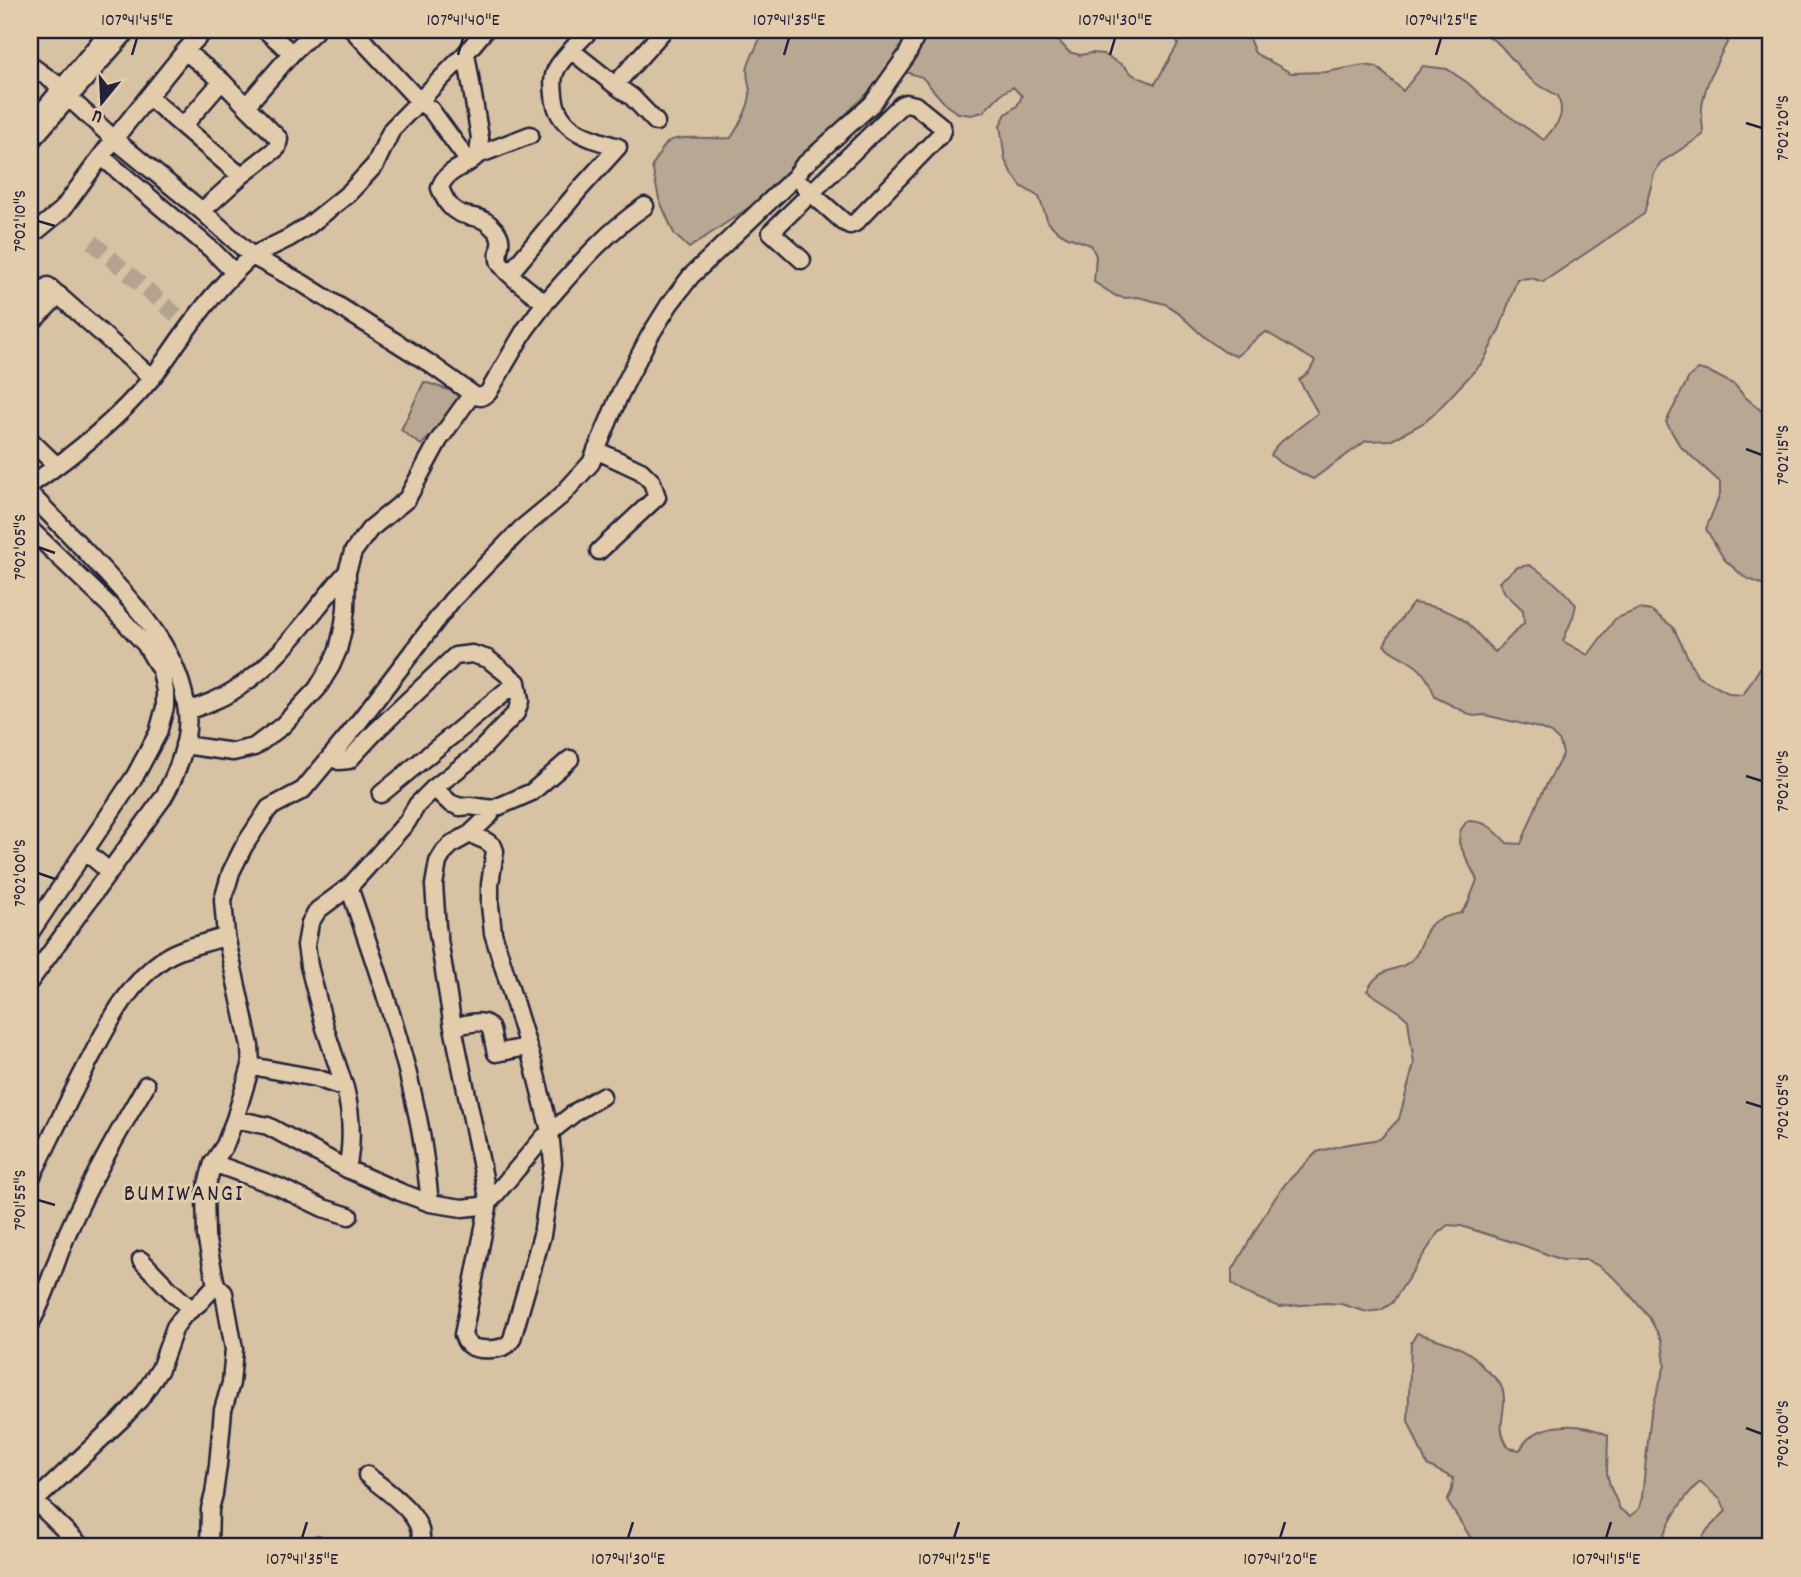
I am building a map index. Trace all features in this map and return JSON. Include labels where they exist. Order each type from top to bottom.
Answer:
[{"type":"street","points":[[30,142],[110,30]]},
{"type":"street","points":[[30,126],[128,30]]},
{"type":"street","points":[[30,222],[38,230],[62,210],[114,139],[205,30]]},
{"type":"street","points":[[265,30],[292,53]]},
{"type":"street","points":[[246,106],[316,30]]},
{"type":"street","points":[[358,30],[419,102],[431,110],[473,159]]},
{"type":"street","points":[[465,30],[480,138],[473,159]]},
{"type":"street","points":[[30,485],[57,466],[125,408],[152,378],[192,322],[234,272],[252,256],[308,226],[349,192],[375,165],[392,129],[485,30]]},
{"type":"street","points":[[510,273],[618,148],[580,134],[557,112],[554,75],[558,66],[590,30]]},
{"type":"street","points":[[615,85],[664,30]]},
{"type":"street","points":[[209,1547],[210,1509],[218,1465],[223,1409],[232,1383],[234,1349],[223,1293],[216,1285],[206,1236],[205,1192],[213,1163],[225,1145],[235,1119],[251,1066],[250,1046],[226,936],[223,900],[231,872],[268,808],[303,790],[452,600],[521,529],[561,496],[591,463],[620,394],[649,337],[691,276],[795,177],[803,166],[872,104],[907,55],[919,30]]},
{"type":"street","points":[[185,51],[222,81],[279,139],[277,148],[241,176],[208,217],[212,250]]},
{"type":"street","points":[[572,51],[632,97],[656,122]]},
{"type":"street","points":[[30,65],[65,92],[114,139],[252,256],[302,283],[429,363],[472,394],[481,397],[488,393],[525,330],[545,303],[590,252],[625,219],[645,206]]},
{"type":"street","points":[[184,125],[222,81]]},
{"type":"street","points":[[149,97],[241,176]]},
{"type":"street","points":[[795,177],[811,193],[844,222],[850,225],[855,223],[940,135],[941,126],[915,105],[901,105],[811,193],[771,232],[802,260]]},
{"type":"street","points":[[530,135],[473,159],[446,176],[440,188],[446,202],[455,212],[481,218],[490,225],[501,242],[498,258],[503,268],[545,303]]},
{"type":"street","points":[[102,156],[234,272]]},
{"type":"street","points":[[30,305],[48,286],[152,378]]},
{"type":"street","points":[[30,324],[59,295]]},
{"type":"street","points":[[184,745],[222,752],[254,747],[298,711],[317,689],[338,650],[346,609],[347,572],[353,552],[369,529],[407,499],[439,440],[472,394]]},
{"type":"street","points":[[30,440],[57,466]]},
{"type":"street","points":[[596,450],[641,471],[652,482],[657,497],[599,551]]},
{"type":"street","points":[[30,494],[146,619],[176,672],[187,711],[184,745],[177,771],[163,799],[83,902],[30,981]]},
{"type":"street","points":[[30,529],[136,633],[154,658],[163,680],[165,708],[158,733],[135,776],[65,886],[30,933]]},
{"type":"street","points":[[187,711],[224,696],[261,670],[287,645],[347,572]]},
{"type":"street","points":[[331,756],[338,761],[349,760],[455,656],[472,654],[488,659],[517,682],[520,701],[516,713],[474,757],[417,805],[407,822],[349,887],[314,915],[307,930],[306,945],[313,984],[350,1111],[352,1133],[347,1169]]},
{"type":"street","points":[[382,794],[517,682]]},
{"type":"street","points":[[434,788],[450,803],[460,807],[493,809],[532,792],[570,759]]},
{"type":"street","points":[[470,834],[486,841],[495,851],[490,884],[493,933],[550,1131],[553,1163],[542,1235],[512,1340],[505,1347],[489,1349],[469,1345],[463,1335],[489,1202],[453,1027],[437,927],[434,885],[438,862],[443,852],[470,834],[493,809]]},
{"type":"street","points":[[86,851],[108,871]]},
{"type":"street","points":[[65,886],[83,902]]},
{"type":"street","points":[[349,887],[407,1071],[424,1151],[430,1203]]},
{"type":"street","points":[[30,1180],[103,1034],[135,984],[168,957],[226,936]]},
{"type":"street","points":[[453,1027],[480,1022],[488,1025],[496,1053],[527,1047]]},
{"type":"street","points":[[251,1066],[316,1079],[345,1088]]},
{"type":"street","points":[[30,1324],[77,1213],[114,1139],[146,1085]]},
{"type":"street","points":[[235,1119],[268,1126],[347,1169],[400,1192],[430,1203],[462,1208],[481,1206],[489,1202],[550,1131],[602,1096]]},
{"type":"street","points":[[213,1163],[349,1216]]},
{"type":"street","points":[[141,1260],[170,1292],[191,1309]]},
{"type":"street","points":[[82,1547],[32,1504],[140,1399],[160,1369],[175,1327],[216,1285]]},
{"type":"street","points":[[367,1475],[418,1522],[422,1538],[419,1547]]},
{"type":"shaded area","points":[[762,30],[1059,30],[1057,39],[1069,52],[1080,55],[1103,54],[1124,66],[1133,75],[1155,84],[1178,44],[1174,30],[1251,30],[1250,41],[1255,53],[1291,73],[1326,72],[1364,65],[1377,67],[1403,91],[1423,66],[1447,69],[1544,140],[1561,116],[1558,96],[1535,83],[1500,45],[1480,30],[1734,30],[1707,87],[1702,107],[1703,135],[1660,163],[1654,174],[1644,214],[1543,282],[1531,278],[1517,279],[1500,328],[1483,362],[1434,414],[1392,440],[1366,441],[1313,479],[1280,463],[1271,455],[1277,445],[1318,413],[1299,380],[1309,372],[1315,361],[1266,332],[1237,356],[1225,352],[1165,304],[1138,297],[1116,296],[1094,282],[1096,256],[1091,245],[1057,231],[1048,222],[1039,197],[1021,186],[1005,160],[1000,125],[1022,96],[1013,87],[1001,94],[983,112],[971,115],[958,113],[947,106],[922,77],[895,73],[877,84],[754,204],[689,248],[672,229],[659,199],[652,166],[666,144],[673,140],[731,138],[748,104],[750,93],[747,70]]},
{"type":"shaded area","points":[[1698,369],[1735,385],[1771,419],[1771,448],[1762,466],[1771,470],[1771,588],[1744,577],[1724,559],[1706,529],[1720,494],[1720,482],[1680,446],[1666,422],[1689,377]]},
{"type":"shaded area","points":[[424,382],[452,391],[463,399],[452,415],[421,445],[401,430]]},
{"type":"shaded area","points":[[1529,565],[1566,593],[1576,605],[1563,641],[1588,655],[1615,619],[1639,609],[1652,611],[1673,627],[1697,676],[1730,694],[1743,695],[1763,663],[1771,637],[1771,1547],[1696,1547],[1708,1529],[1726,1511],[1721,1500],[1700,1482],[1676,1512],[1659,1547],[1476,1546],[1447,1501],[1453,1478],[1427,1465],[1408,1421],[1411,1343],[1417,1333],[1467,1352],[1498,1381],[1504,1394],[1502,1429],[1509,1448],[1520,1450],[1535,1434],[1555,1427],[1578,1426],[1608,1435],[1607,1473],[1610,1486],[1620,1509],[1630,1516],[1639,1509],[1651,1413],[1665,1365],[1662,1341],[1649,1317],[1618,1281],[1587,1260],[1562,1260],[1461,1226],[1448,1225],[1438,1233],[1392,1303],[1381,1310],[1367,1312],[1341,1304],[1326,1303],[1279,1307],[1243,1292],[1232,1284],[1232,1271],[1270,1205],[1286,1183],[1317,1152],[1380,1139],[1399,1119],[1414,1064],[1408,1020],[1367,991],[1378,976],[1409,962],[1418,952],[1434,922],[1461,913],[1468,903],[1477,880],[1459,843],[1460,831],[1467,821],[1485,824],[1507,843],[1521,844],[1540,797],[1563,754],[1560,742],[1551,733],[1485,715],[1473,716],[1435,697],[1421,670],[1384,645],[1413,603],[1442,609],[1455,615],[1471,626],[1495,652],[1524,623],[1523,610],[1505,593],[1499,582],[1518,567]]},
{"type":"tunnel","points":[[92,242],[189,326]]},
{"type":"district","name":"BUMIWANGI","points":[[184,1192]]}]
